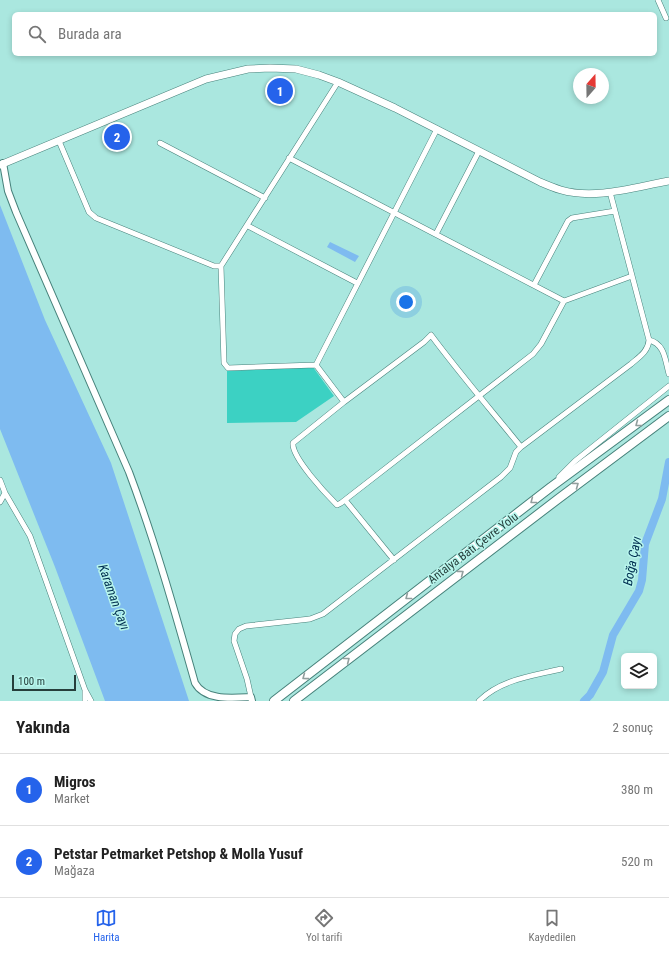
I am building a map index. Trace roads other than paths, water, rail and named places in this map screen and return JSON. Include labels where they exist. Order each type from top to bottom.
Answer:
[{"type":"highway","points":[[274,701],[551,487],[669,400]]},
{"type":"highway","name":"Antalya Batı Çevre Yolu","points":[[294,701],[552,503],[669,416]]},
{"type":"main road","points":[[2,164],[206,80],[248,69],[270,68],[296,70],[319,75],[338,82],[395,108],[540,182],[561,190],[578,193],[610,192],[669,181]]},
{"type":"street","points":[[658,0],[666,18]]},
{"type":"street","points":[[316,365],[228,368],[224,363],[221,266],[248,226],[289,158],[338,82]]},
{"type":"street","points":[[316,365],[437,129]]},
{"type":"street","points":[[59,141],[89,212],[96,218],[214,266],[221,266]]},
{"type":"street","points":[[160,143],[265,198]]},
{"type":"street","points":[[436,234],[479,151]]},
{"type":"street","points":[[289,158],[564,301]]},
{"type":"street","points":[[2,164],[8,191],[16,212],[132,478],[176,615],[195,683],[198,690],[207,696],[216,698],[252,699],[234,641],[235,634],[239,629],[246,626],[310,619],[323,614],[501,477],[510,468],[516,452],[521,447],[642,355],[647,348],[649,340],[610,192]]},
{"type":"street","points":[[534,285],[568,221],[572,218],[615,211]]},
{"type":"street","points":[[248,226],[357,283]]},
{"type":"street","points":[[521,447],[480,397],[431,335],[424,342],[344,402],[293,444],[292,448],[300,462],[337,505],[480,397],[533,354],[541,344],[564,301],[632,276]]},
{"type":"street","points":[[649,340],[658,344],[662,349],[669,374]]},
{"type":"street","points":[[316,365],[344,402]]},
{"type":"street","points":[[551,487],[575,461],[669,386]]},
{"type":"street","points":[[0,480],[5,493],[30,536],[91,701]]},
{"type":"street","points":[[0,502],[5,493]]},
{"type":"street","points":[[345,500],[394,560]]},
{"type":"street","points":[[479,701],[495,688],[511,681],[561,669]]},
{"type":"street","points":[[85,701],[86,690]]},
{"type":"water","name":"Karaman Çayı","points":[[0,205],[45,320],[111,463],[189,701],[105,701],[55,567],[0,429]]},
{"type":"water","points":[[330,242],[359,256],[355,262],[327,247]]},
{"type":"waterway","name":"Boğa Çayı","points":[[584,701],[590,695],[603,672],[613,635],[639,591],[642,580],[645,544],[662,499],[669,462]]},
{"type":"place","name":"Migros","points":[[280,91]]},
{"type":"place","name":"Petstar Petmarket Petshop & Molla Yusuf","points":[[117,137]]}]
